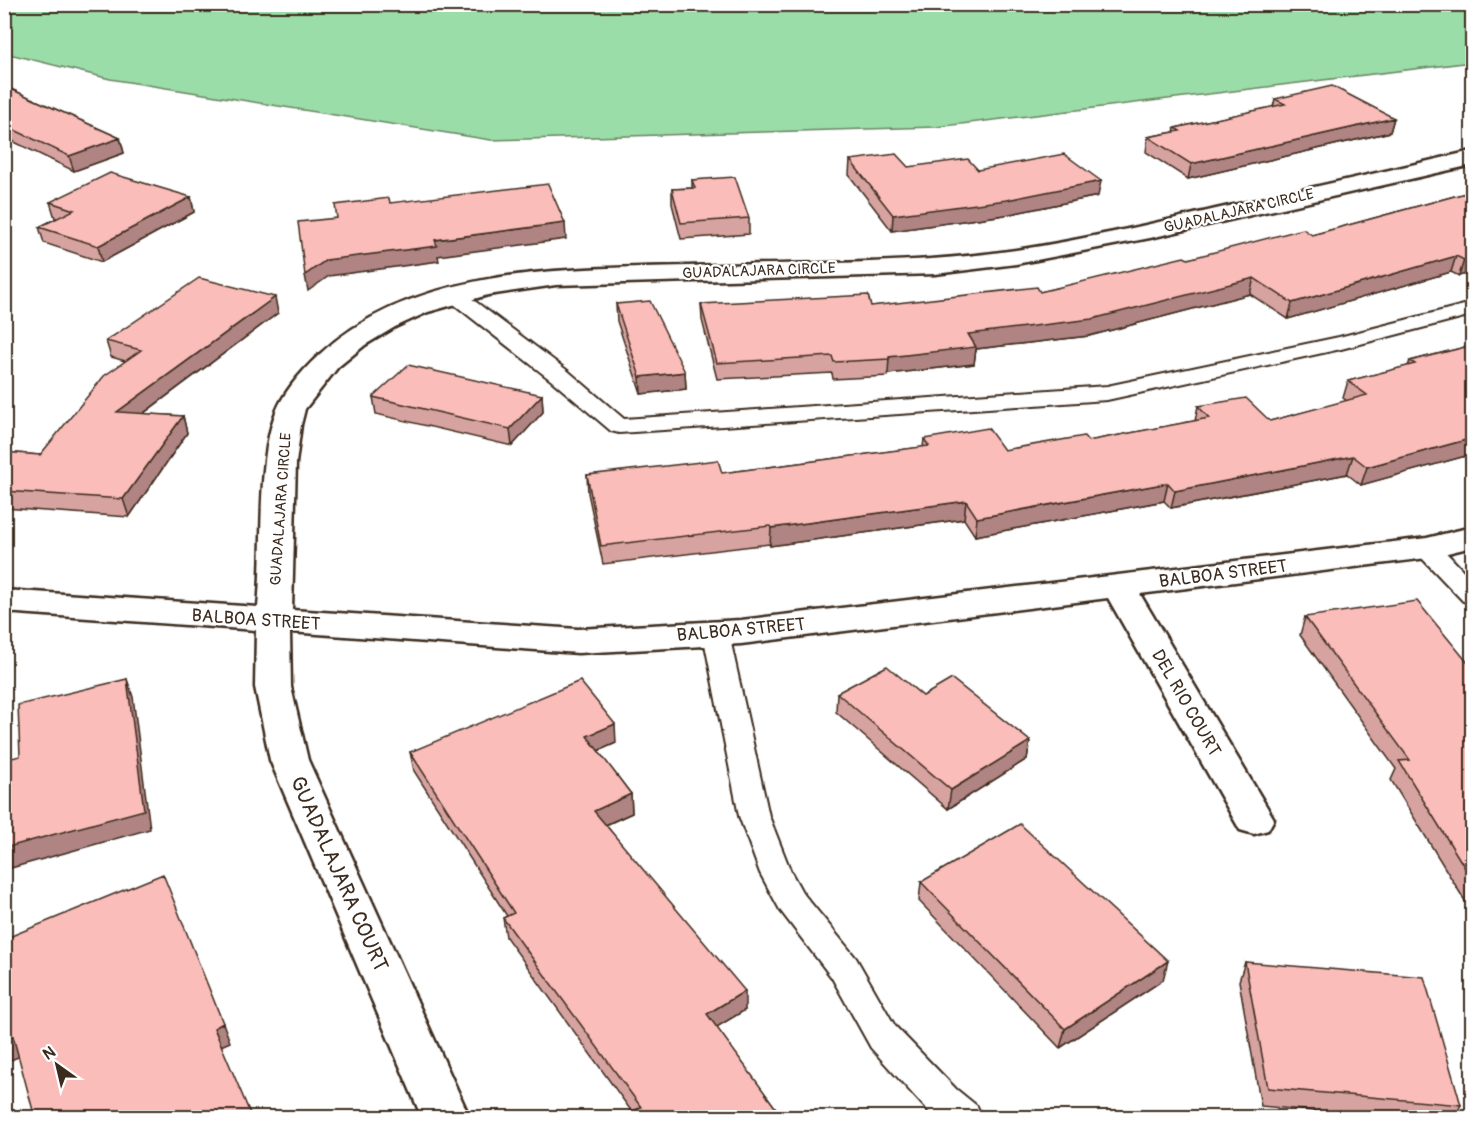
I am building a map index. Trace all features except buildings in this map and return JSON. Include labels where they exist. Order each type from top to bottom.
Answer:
[{"type":"street","name":"GUADALAJARA CIRCLE","points":[[273,621],[278,569],[282,445],[291,408],[315,374],[346,346],[377,326],[453,294],[506,282],[556,277],[935,266],[1016,257],[1150,231],[1473,158]]},
{"type":"street","name":"BALBOA STREET","points":[[4,601],[578,641],[716,634],[1427,548],[1473,537]]},
{"type":"street","name":"DEL RIO COURT","points":[[1119,587],[1254,819]]},
{"type":"street","name":"GUADALAJARA COURT","points":[[273,621],[273,687],[277,718],[289,760],[446,1118]]},
{"type":"lane","points":[[453,294],[560,376],[619,426],[1107,393],[1341,343],[1473,309]]},
{"type":"lane","points":[[1427,548],[1473,595]]},
{"type":"lane","points":[[716,634],[754,816],[776,873],[791,901],[844,968],[883,1037],[943,1101],[964,1118]]},
{"type":"path","points":[[1375,4],[1438,8],[1473,7]]},
{"type":"green space","points":[[5,4],[1472,4],[1472,62],[936,127],[491,140],[110,79],[5,53]]}]
